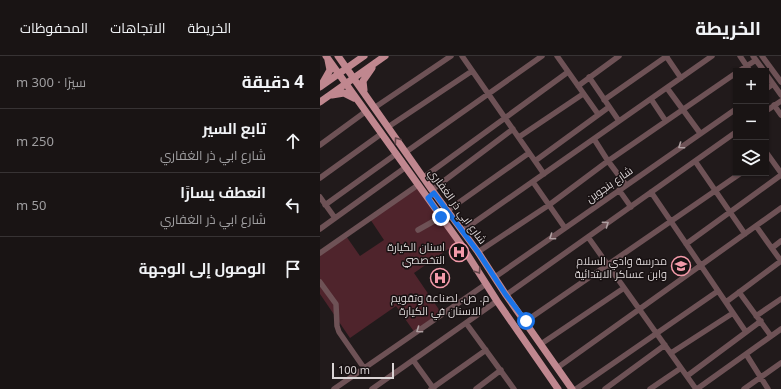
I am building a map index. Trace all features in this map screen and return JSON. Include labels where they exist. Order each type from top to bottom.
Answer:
[{"type":"main road","points":[[320,87],[330,70],[326,56]]},
{"type":"main road","name":"شارع ابي ذر الغفاري","points":[[326,56],[428,198],[558,389]]},
{"type":"main road","points":[[339,56],[351,59],[363,56]]},
{"type":"main road","name":"شارع ابي ذر الغفاري","points":[[339,56],[447,211],[478,252],[506,295],[526,321],[572,389]]},
{"type":"main road","points":[[320,87],[363,56]]},
{"type":"main road","points":[[320,102],[385,56]]},
{"type":"main road","points":[[365,94],[362,86],[363,82],[374,64]]},
{"type":"main road","points":[[328,96],[344,93],[358,101]]},
{"type":"main road","points":[[428,198],[433,191]]},
{"type":"street","points":[[374,108],[451,56]]},
{"type":"street","points":[[462,56],[544,174]]},
{"type":"street","points":[[406,152],[542,56]]},
{"type":"street","points":[[557,56],[598,114]]},
{"type":"street","points":[[578,86],[619,56]]},
{"type":"street","points":[[604,100],[666,56],[681,78]]},
{"type":"street","points":[[462,232],[712,56]]},
{"type":"street","points":[[740,56],[748,68],[755,58],[762,68]]},
{"type":"street","points":[[762,56],[780,79]]},
{"type":"street","points":[[388,127],[472,71]]},
{"type":"street","points":[[424,177],[568,72]]},
{"type":"street","points":[[478,252],[549,205],[682,108],[733,75]]},
{"type":"street","points":[[589,77],[619,121]]},
{"type":"street","points":[[769,78],[781,95]]},
{"type":"street","points":[[769,86],[773,84]]},
{"type":"street","points":[[667,88],[700,133]]},
{"type":"street","points":[[519,137],[583,94]]},
{"type":"street","points":[[651,99],[665,120]]},
{"type":"street","points":[[769,109],[781,101]]},
{"type":"street","points":[[774,105],[781,115]]},
{"type":"street","points":[[535,161],[609,107]]},
{"type":"street","name":"شارع بنجوين","points":[[495,278],[733,111]]},
{"type":"street","points":[[320,145],[365,112]]},
{"type":"street","points":[[433,191],[513,129]]},
{"type":"street","points":[[320,178],[381,134]]},
{"type":"street","points":[[506,295],[733,134]]},
{"type":"street","points":[[594,139],[626,185]]},
{"type":"street","points":[[447,211],[530,153]]},
{"type":"street","points":[[325,205],[396,154]]},
{"type":"street","points":[[686,244],[781,174],[769,157]]},
{"type":"street","points":[[695,161],[745,234]]},
{"type":"street","points":[[320,229],[406,167]]},
{"type":"street","points":[[526,321],[737,176]]},
{"type":"street","points":[[533,182],[565,228]]},
{"type":"street","points":[[320,253],[418,185]]},
{"type":"street","points":[[619,190],[631,207]]},
{"type":"street","points":[[651,192],[746,332]]},
{"type":"street","points":[[320,197],[335,218]]},
{"type":"street","points":[[557,368],[781,208]]},
{"type":"street","points":[[418,230],[441,217]]},
{"type":"street","points":[[726,302],[781,261],[756,226]]},
{"type":"street","points":[[588,237],[696,389],[781,329]]},
{"type":"street","points":[[772,248],[781,241]]},
{"type":"street","points":[[320,282],[336,304],[339,332],[364,368]]},
{"type":"street","points":[[334,389],[486,284]]},
{"type":"street","points":[[541,344],[624,288]]},
{"type":"street","points":[[576,389],[718,291]]},
{"type":"street","points":[[739,292],[771,336]]},
{"type":"street","points":[[756,316],[781,299]]},
{"type":"street","points":[[372,389],[497,300]]},
{"type":"street","points":[[670,353],[733,313]]},
{"type":"street","points":[[687,376],[760,321]]},
{"type":"street","points":[[466,323],[514,389]]},
{"type":"street","points":[[605,389],[665,345]]},
{"type":"street","points":[[413,360],[433,389],[486,350]]},
{"type":"street","points":[[746,354],[768,389]]},
{"type":"street","points":[[744,389],[781,363]]},
{"type":"street","points":[[650,389],[681,368]]},
{"type":"street","points":[[476,389],[501,370]]},
{"type":"shaded area","points":[[417,186],[457,243],[414,273],[442,314],[415,333],[396,306],[350,338],[320,294],[320,254],[346,236],[360,256],[384,240],[370,219]]},
{"type":"place","name":"اسنان الكيارة التخصصي","points":[[459,252]]},
{"type":"place","name":"مدرسة وادي السلام وابن عساكر الابتدائية","points":[[681,266]]},
{"type":"place","name":"م. ص. لصناعة وتقويم الاسنان في الكيارة","points":[[440,278]]},
{"type":"route","points":[[441,217],[428,198],[434,193],[478,252],[506,295],[526,321]]}]
